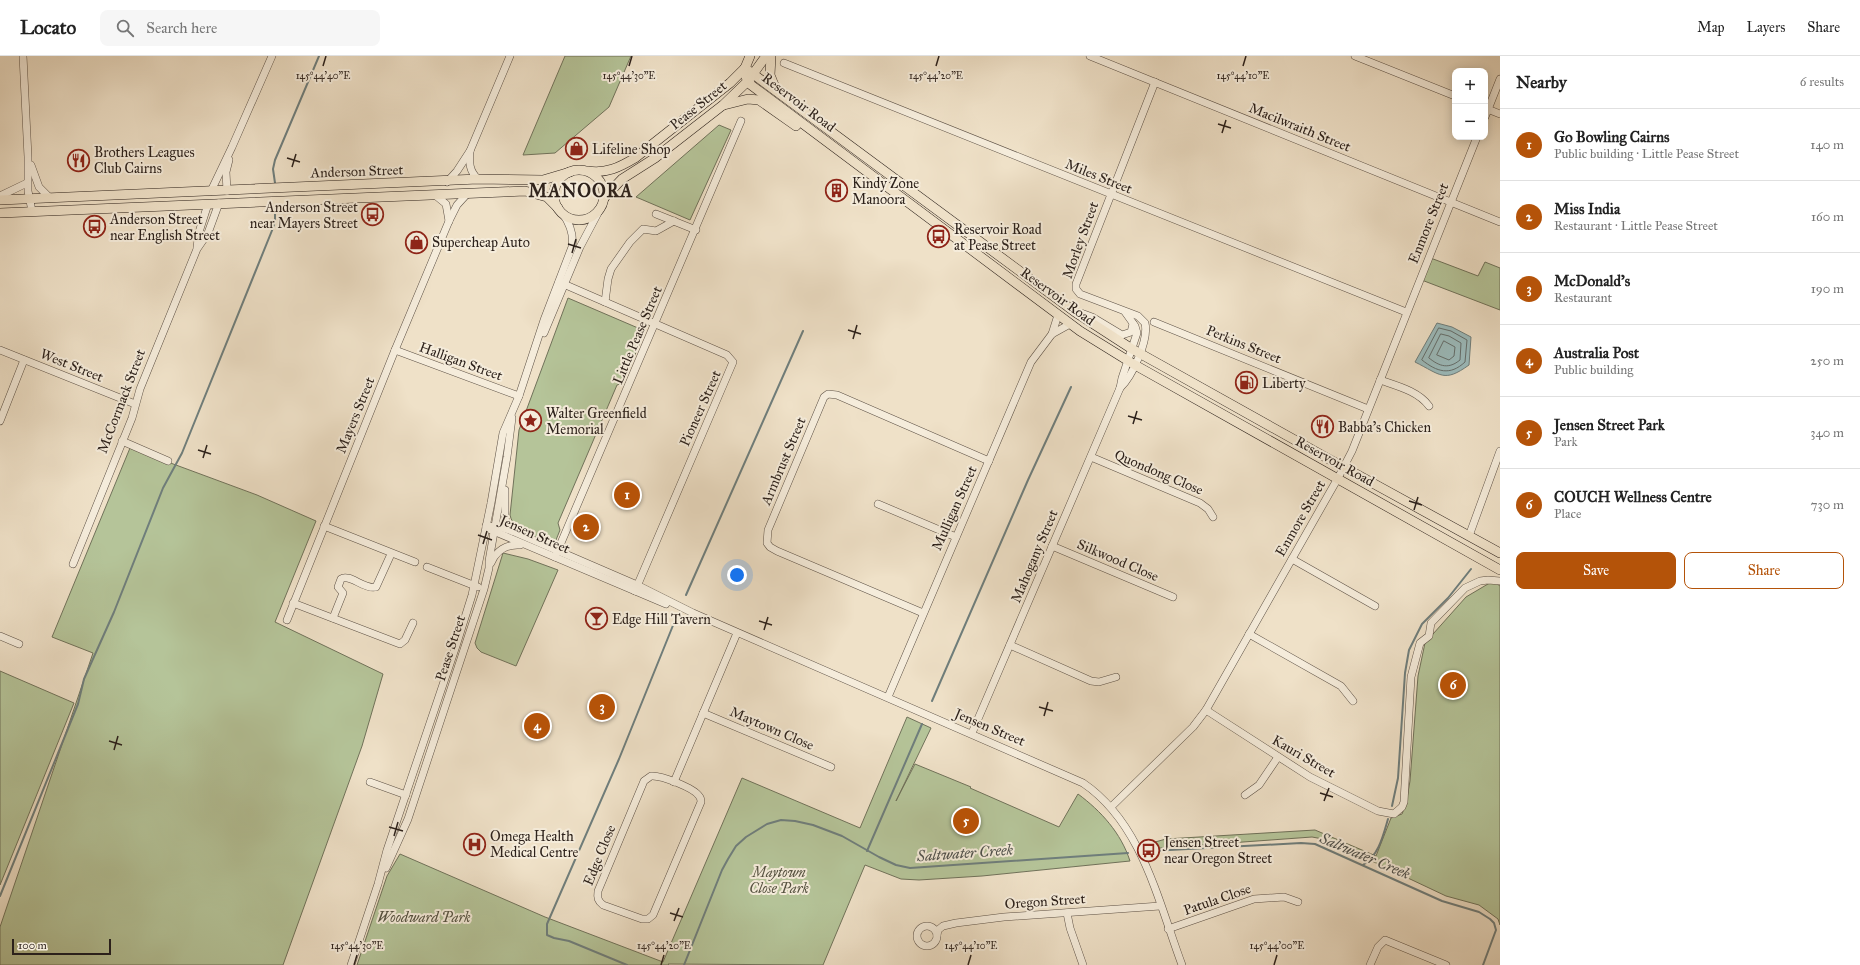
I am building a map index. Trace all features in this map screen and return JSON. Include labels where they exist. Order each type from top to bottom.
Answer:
[{"type":"main road","name":"Pease Street","points":[[588,171],[609,170],[630,161],[714,96],[745,68],[750,56]]},
{"type":"main road","name":"Pease Street","points":[[604,198],[622,179],[655,158],[722,106],[751,78],[766,56]]},
{"type":"main road","points":[[771,56],[770,76],[774,86],[780,94]]},
{"type":"main road","name":"Reservoir Road","points":[[745,68],[751,78],[823,139],[1070,324],[1132,363],[1500,570]]},
{"type":"main road","name":"Reservoir Road","points":[[751,78],[780,94],[1075,312],[1136,351],[1500,553]]},
{"type":"main road","points":[[722,106],[748,99],[761,101],[802,130],[823,139]]},
{"type":"main road","points":[[579,170],[588,171],[594,174],[601,182],[604,191],[604,198],[598,211],[589,218],[581,220],[569,218],[560,211],[554,196],[555,187],[560,179],[570,172],[579,170]]},
{"type":"main road","name":"Anderson Street","points":[[0,200],[447,182],[478,179],[543,180],[570,172]]},
{"type":"main road","name":"McCormack Street","points":[[208,204],[211,191]]},
{"type":"main road","name":"McCormack Street","points":[[219,203],[227,191]]},
{"type":"main road","name":"Anderson Street","points":[[0,213],[529,191],[547,197],[560,211]]},
{"type":"street","points":[[23,56],[28,157],[27,183],[32,211]]},
{"type":"street","name":"McCormack Street","points":[[211,191],[232,148],[272,56]]},
{"type":"street","points":[[447,182],[457,171],[470,151],[510,56]]},
{"type":"street","name":"Macilwraith Street","points":[[1090,56],[1500,222]]},
{"type":"street","points":[[1355,56],[1452,95]]},
{"type":"street","name":"Miles Street","points":[[784,63],[1406,312]]},
{"type":"street","points":[[1488,107],[1500,79]]},
{"type":"street","name":"Morley Street","points":[[1132,363],[1136,351],[1146,333],[1145,323],[1140,317],[1083,296],[1077,291],[1076,286],[1079,272],[1155,82]]},
{"type":"street","points":[[1488,109],[1500,114]]},
{"type":"street","name":"Little Pease Street","points":[[557,554],[696,230],[741,121]]},
{"type":"street","name":"Enmore Street","points":[[1111,807],[1193,727],[1206,710],[1338,478],[1380,380],[1476,140]]},
{"type":"street","name":"McCormack Street","points":[[227,191],[227,170],[232,148]]},
{"type":"street","points":[[470,151],[469,164],[472,173],[478,179]]},
{"type":"street","points":[[28,157],[39,187],[50,198]]},
{"type":"street","points":[[30,199],[31,165]]},
{"type":"street","points":[[0,196],[27,183]]},
{"type":"street","name":"Mayers Street","points":[[287,620],[395,350],[449,221],[457,205],[467,194]]},
{"type":"street","points":[[435,195],[446,204],[449,221]]},
{"type":"street","name":"McCormack Street","points":[[73,564],[122,441],[142,382],[197,249],[208,233],[219,203]]},
{"type":"street","name":"McCormack Street","points":[[197,249],[199,232],[208,204]]},
{"type":"street","name":"Pease Street","points":[[351,965],[378,884],[387,850],[457,645],[474,586],[502,439],[534,353],[545,332],[562,283],[573,242],[570,226],[560,211]]},
{"type":"street","name":"Pease Street","points":[[562,283],[598,211]]},
{"type":"street","points":[[656,214],[696,230]]},
{"type":"street","points":[[605,302],[609,275],[630,242],[643,229],[656,230],[674,221]]},
{"type":"street","name":"Pioneer Street","points":[[562,283],[727,355],[733,362],[636,588]]},
{"type":"street","points":[[1075,312],[1090,316],[1122,335],[1131,332],[1133,323],[1125,312]]},
{"type":"street","name":"Mulligan Street","points":[[888,697],[1031,362],[1052,334],[1058,315]]},
{"type":"street","name":"Perkins Street","points":[[1154,322],[1368,409]]},
{"type":"street","name":"Morley Street","points":[[1133,323],[1137,333],[1136,351]]},
{"type":"street","name":"Mulligan Street","points":[[1052,334],[1070,324]]},
{"type":"street","name":"West Street","points":[[0,350],[135,404]]},
{"type":"street","name":"Halligan Street","points":[[395,350],[519,396]]},
{"type":"street","points":[[0,421],[24,360]]},
{"type":"street","name":"Mahogany Street","points":[[972,733],[1120,388],[1126,382],[1132,363]]},
{"type":"street","points":[[1380,380],[1417,394],[1429,406]]},
{"type":"street","name":"Armbrust Street","points":[[924,613],[777,551],[770,547],[767,543],[768,530],[824,397],[828,394],[837,395],[989,461]]},
{"type":"street","name":"Pease Street","points":[[378,884],[408,819],[484,589],[505,474],[512,411]]},
{"type":"street","points":[[122,441],[168,461]]},
{"type":"street","points":[[1469,536],[1498,461],[1500,451]]},
{"type":"street","name":"Quondong Close","points":[[1091,457],[1200,503],[1208,509],[1213,517]]},
{"type":"street","points":[[505,474],[504,515],[506,523],[512,531]]},
{"type":"street","points":[[878,504],[956,537]]},
{"type":"street","points":[[324,526],[391,554],[415,562]]},
{"type":"street","name":"Jensen Street","points":[[486,526],[524,546],[557,554]]},
{"type":"street","name":"Jensen Street","points":[[494,529],[512,531],[557,554],[636,588],[672,607],[693,613],[972,733],[1076,778],[1092,788],[1111,807],[1131,834],[1182,965]]},
{"type":"street","points":[[489,568],[494,556],[501,549],[510,545],[524,546]]},
{"type":"street","name":"Silkwood Close","points":[[1052,546],[1173,597]]},
{"type":"street","points":[[333,618],[343,593],[338,587],[341,579],[346,577],[370,587],[376,587],[391,554]]},
{"type":"street","points":[[1292,559],[1375,606]]},
{"type":"street","points":[[427,567],[484,589]]},
{"type":"street","name":"Kauri Street","points":[[1206,710],[1319,782],[1378,811],[1394,814],[1404,802],[1411,677],[1420,643],[1429,636],[1431,623],[1465,588],[1480,581],[1500,581]]},
{"type":"street","points":[[293,603],[400,644],[406,640],[413,623]]},
{"type":"street","points":[[674,782],[737,633]]},
{"type":"street","points":[[1249,634],[1342,686],[1353,701]]},
{"type":"street","points":[[0,636],[19,644]]},
{"type":"street","points":[[1010,645],[1091,681],[1099,682],[1116,677]]},
{"type":"street","name":"Maytown Close","points":[[704,713],[831,767]]},
{"type":"street","points":[[1245,795],[1259,785],[1278,757]]},
{"type":"street","name":"Edge Close","points":[[651,776],[656,776],[674,782],[696,792],[700,796],[701,802],[653,915],[648,919],[642,919],[604,905],[599,901],[598,891],[644,781],[651,776]]},
{"type":"street","points":[[370,782],[406,795]]},
{"type":"street","name":"Patula Close","points":[[1168,929],[1254,899],[1284,897],[1298,902]]},
{"type":"street","name":"Oregon Street","points":[[925,926],[1004,917],[1160,906]]},
{"type":"street","points":[[1067,913],[1070,928],[1084,965]]},
{"type":"street","points":[[937,935],[934,929],[925,926],[918,932],[917,937],[920,944],[925,946],[932,945],[935,941],[937,935],[938,929],[946,924]]},
{"type":"street","points":[[1370,965],[1378,947],[1385,940],[1446,965]]},
{"type":"green space","points":[[565,56],[631,56],[609,107],[555,153],[523,155]]},
{"type":"green space","points":[[719,125],[731,130],[690,220],[636,197]]},
{"type":"green space","points":[[1428,257],[1478,276],[1485,262],[1500,268],[1500,310],[1419,279]]},
{"type":"green space","points":[[568,298],[645,331],[623,383],[617,385],[558,523],[560,530],[556,540],[549,543],[520,530],[512,521],[510,515],[519,430]]},
{"type":"green space","points":[[130,448],[257,495],[316,521],[275,622],[383,674],[362,746],[283,965],[0,965],[0,927],[93,653],[52,637]]},
{"type":"green space","points":[[503,553],[528,559],[558,570],[516,666],[481,652],[475,643]]},
{"type":"green space","points":[[1493,581],[1500,586],[1500,925],[1498,919],[1479,905],[1446,896],[1323,839],[1312,837],[1147,849],[1144,845],[1166,839],[1315,830],[1376,856],[1391,818],[1402,814],[1406,804],[1410,781],[1418,676],[1425,643],[1466,597]]},
{"type":"green space","points":[[0,671],[74,703],[0,885]]},
{"type":"green space","points":[[907,717],[931,728],[896,801],[915,764],[971,787],[970,788],[1059,827],[1078,794],[1102,815],[1116,832],[1130,861],[982,876],[919,880],[901,879],[865,865],[823,965],[357,965],[387,876],[400,854],[545,917],[663,962],[742,778],[860,828]]},
{"type":"water","points":[[1437,323],[1452,327],[1471,337],[1469,365],[1454,374],[1442,375],[1415,362]]},
{"type":"waterway","points":[[275,183],[273,169],[275,160],[319,56]]},
{"type":"waterway","points":[[0,896],[78,704],[84,679],[114,612],[163,488],[182,453],[273,228],[275,221],[275,207]]},
{"type":"waterway","points":[[686,595],[803,331]]},
{"type":"waterway","points":[[932,701],[1028,480],[1071,387]]},
{"type":"waterway","points":[[1392,806],[1398,778],[1405,673],[1409,650],[1422,624],[1448,598],[1471,569]]},
{"type":"waterway","points":[[627,965],[569,941],[547,935],[547,924],[619,759],[676,618]]},
{"type":"waterway","points":[[867,851],[922,724]]},
{"type":"waterway","points":[[1363,865],[1377,851],[1388,819]]},
{"type":"waterway","name":"Saltwater Creek","points":[[684,965],[722,870],[736,846],[746,837],[767,824],[781,820],[813,825],[842,836],[896,865],[910,868],[1128,853]]},
{"type":"waterway","name":"Saltwater Creek","points":[[1151,851],[1301,843],[1315,844],[1442,901],[1479,912],[1490,919],[1494,923],[1496,930],[1483,965]]},
{"type":"place","name":"Lifeline Shop","points":[[577,149]]},
{"type":"place","name":"Brothers Leagues Club Cairns","points":[[79,160]]},
{"type":"place","name":"Kindy Zone Manoora","points":[[837,191]]},
{"type":"place","name":"Anderson Street near Mayers Street","points":[[373,215]]},
{"type":"place","name":"Anderson Street near English Street","points":[[95,227]]},
{"type":"place","name":"Reservoir Road at Pease Street","points":[[938,237]]},
{"type":"place","name":"Supercheap Auto","points":[[416,242]]},
{"type":"place","name":"Liberty","points":[[1246,383]]},
{"type":"place","name":"Walter Greenfield Memorial","points":[[530,421]]},
{"type":"place","name":"Babba's Chicken","points":[[1322,427]]},
{"type":"place","name":"Go Bowling Cairns","points":[[627,495]]},
{"type":"place","name":"Miss India","points":[[586,527]]},
{"type":"place","name":"Edge Hill Tavern","points":[[596,619]]},
{"type":"place","name":"COUCH Wellness Centre","points":[[1453,685]]},
{"type":"place","name":"McDonald's","points":[[602,707]]},
{"type":"place","name":"Australia Post","points":[[537,726]]},
{"type":"place","name":"Jensen Street Park","points":[[966,821]]},
{"type":"place","name":"Omega Health Medical Centre","points":[[475,844]]},
{"type":"place","name":"Jensen Street near Oregon Street","points":[[1149,850]]},
{"type":"district","name":"MANOORA","points":[[581,191]]},
{"type":"park label","name":"Maytown Close Park","points":[[779,880]]},
{"type":"park label","name":"Woodward Park","points":[[424,917]]}]
